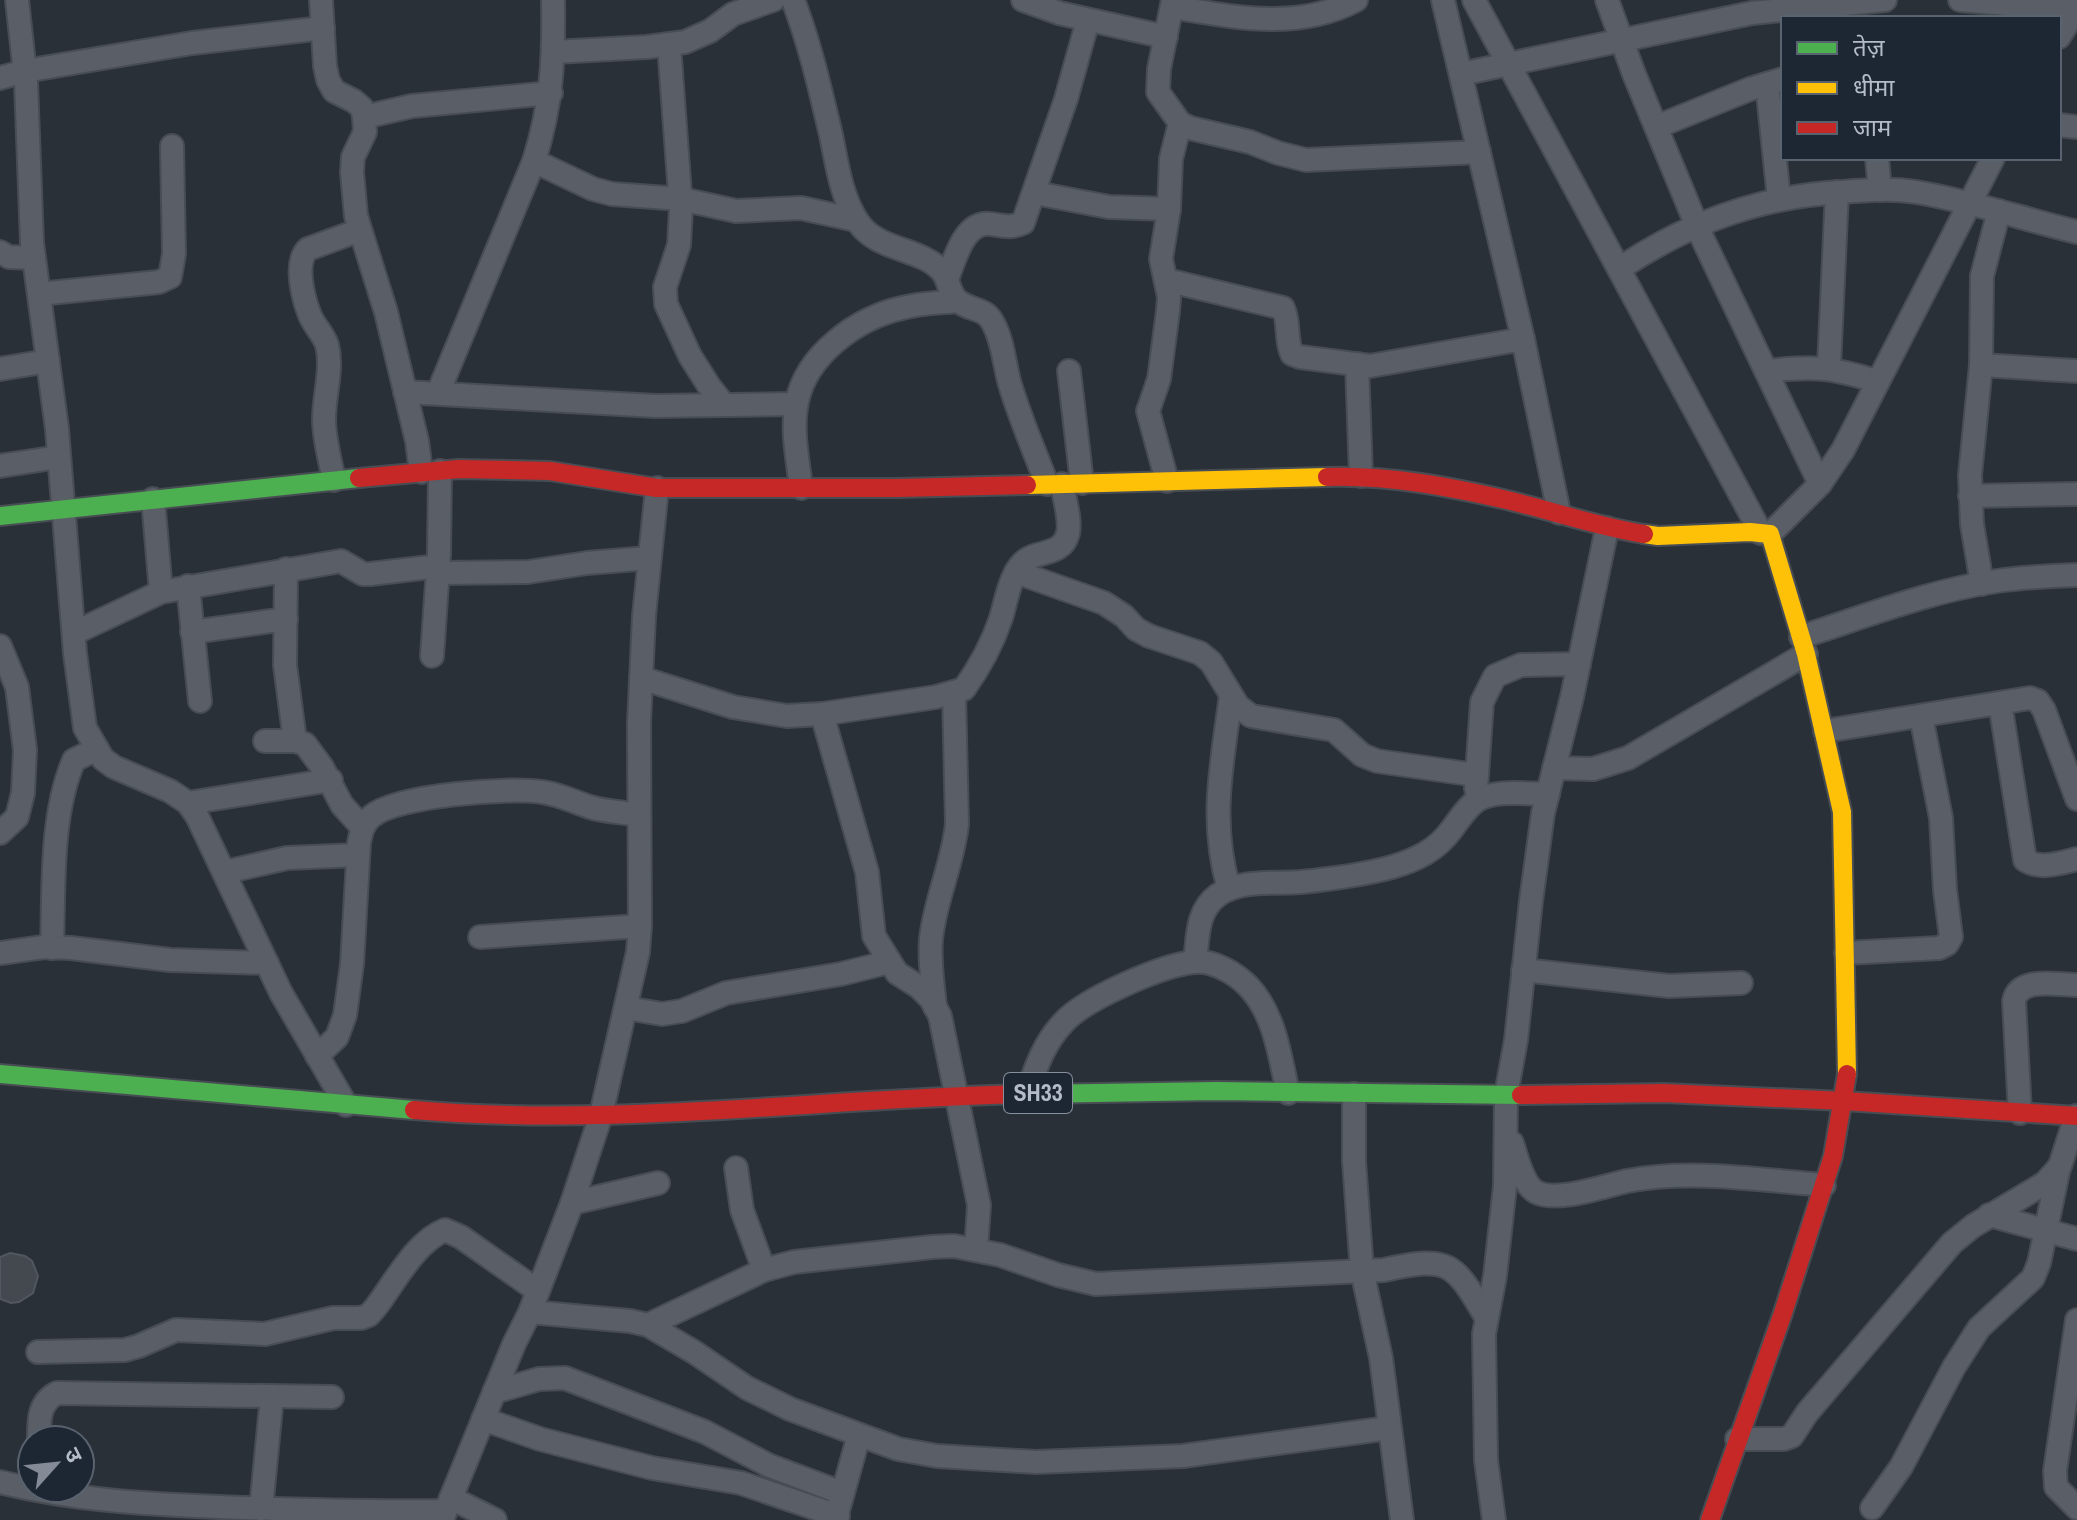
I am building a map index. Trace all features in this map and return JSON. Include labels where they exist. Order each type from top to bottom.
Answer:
[{"type":"street","points":[[17,0],[25,71],[34,258],[59,457],[85,728],[97,749],[114,767],[170,791],[188,803],[225,872],[281,993],[346,1105]]},
{"type":"street","points":[[321,0],[328,80],[334,91],[362,108],[365,132],[353,157],[352,172],[360,230],[430,471],[438,569],[432,656]]},
{"type":"street","points":[[438,393],[534,161],[548,114],[554,52],[553,0]]},
{"type":"street","points":[[554,52],[669,45],[696,38],[733,14],[773,0]]},
{"type":"street","points":[[793,0],[811,50],[843,189],[856,220],[875,239],[933,264],[947,279],[957,301]]},
{"type":"street","points":[[1023,0],[1043,9],[1166,37]]},
{"type":"street","points":[[1356,0],[1313,14],[1268,20],[1246,19],[1172,4],[1157,83],[1158,92],[1180,123],[1190,128],[1250,142],[1306,160],[1479,152]]},
{"type":"street","points":[[1443,0],[1523,339],[1559,513]]},
{"type":"street","points":[[1607,0],[1696,225],[1820,484]]},
{"type":"street","points":[[1461,74],[1752,13],[1885,0]]},
{"type":"street","points":[[1960,0],[2076,9],[2061,34]]},
{"type":"street","points":[[1483,2],[1510,65],[1765,534],[1804,646],[1842,812],[1848,1060],[1838,1137],[1783,1313],[1710,1520]]},
{"type":"street","points":[[947,279],[960,248],[976,225],[1016,226],[1023,223],[1066,99],[1088,20]]},
{"type":"street","points":[[0,78],[25,71],[192,43],[323,28]]},
{"type":"street","points":[[669,45],[681,199],[679,245],[665,287],[666,304],[690,356],[724,405]]},
{"type":"street","points":[[1656,127],[1775,82],[1779,199]]},
{"type":"street","points":[[364,117],[412,106],[551,93]]},
{"type":"street","points":[[1167,481],[1148,411],[1161,366],[1169,297],[1161,259],[1169,209],[1171,159],[1180,123]]},
{"type":"street","points":[[39,294],[159,282],[170,277],[174,254],[172,146]]},
{"type":"street","points":[[1877,160],[1880,190]]},
{"type":"street","points":[[0,516],[430,471],[550,471],[657,488],[1064,484],[1361,476],[1459,491],[1559,513],[1607,528],[1658,536],[1765,534],[1820,484],[1843,450],[1992,160]]},
{"type":"street","points":[[534,161],[593,189],[612,194],[681,199],[736,211],[801,208],[856,220]]},
{"type":"street","points":[[1619,269],[1650,248],[1696,225],[1779,199],[1837,192],[1913,192],[1969,202],[2077,232]]},
{"type":"street","points":[[1829,367],[1837,192]]},
{"type":"street","points":[[1035,193],[1109,207],[1169,209]]},
{"type":"street","points":[[1982,584],[1970,496],[1981,365],[1982,276],[1999,211]]},
{"type":"street","points":[[334,480],[324,418],[329,355],[323,335],[309,315],[301,261],[302,254],[308,249],[360,230]]},
{"type":"street","points":[[0,252],[9,257],[34,258]]},
{"type":"street","points":[[1166,280],[1283,308],[1287,315],[1287,344],[1292,354],[1357,364],[1384,364],[1523,339]]},
{"type":"street","points":[[801,488],[796,404],[806,375],[827,349],[888,312],[904,307],[957,301],[986,313],[992,320],[1014,397],[1064,484]]},
{"type":"street","points":[[0,369],[48,361]]},
{"type":"street","points":[[1357,364],[1361,476]]},
{"type":"street","points":[[1981,365],[2077,371]]},
{"type":"street","points":[[1766,371],[1829,367],[1876,381]]},
{"type":"street","points":[[641,678],[762,714],[787,716],[822,714],[964,689],[1000,621],[1016,572],[1031,557],[1056,550],[1068,531],[1064,484],[1069,371]]},
{"type":"street","points":[[405,392],[656,406],[796,404]]},
{"type":"street","points":[[0,466],[59,457]]},
{"type":"street","points":[[446,1510],[534,1302],[572,1203],[601,1115],[638,952],[641,678],[657,488]]},
{"type":"street","points":[[1970,496],[2077,494]]},
{"type":"street","points":[[153,499],[161,592]]},
{"type":"street","points":[[1494,1520],[1485,1439],[1486,1317],[1495,1276],[1505,1186],[1506,1095],[1516,1040],[1539,838],[1607,528]]},
{"type":"street","points":[[74,633],[161,592],[341,561],[363,574],[370,574],[438,569],[528,572],[649,558]]},
{"type":"street","points":[[286,569],[285,665],[295,741]]},
{"type":"street","points":[[1016,572],[1104,603],[1149,636],[1200,653],[1211,662],[1238,706],[1251,716],[1334,730],[1362,755],[1377,761],[1476,775]]},
{"type":"street","points":[[1554,768],[1593,769],[1628,758],[1804,646],[1901,603],[1982,584],[2077,575]]},
{"type":"street","points":[[188,586],[200,701]]},
{"type":"street","points":[[192,632],[286,619]]},
{"type":"street","points":[[0,646],[17,687],[25,750],[23,793],[17,817],[0,833]]},
{"type":"street","points":[[1476,801],[1482,702],[1495,676],[1521,665],[1579,664]]},
{"type":"street","points":[[935,1007],[931,940],[957,824],[954,693]]},
{"type":"street","points":[[1229,889],[1221,860],[1217,817],[1231,695]]},
{"type":"street","points":[[1825,731],[2024,698],[2038,701],[2077,799]]},
{"type":"street","points":[[2000,703],[2025,860],[2033,865],[2043,865],[2077,859]]},
{"type":"street","points":[[822,714],[867,872],[874,936],[897,973],[931,999],[945,1037],[979,1205],[976,1250]]},
{"type":"street","points":[[1846,953],[1939,948],[1947,944],[1951,937],[1941,818],[1921,716]]},
{"type":"street","points":[[265,741],[305,744],[331,780],[342,805],[362,827]]},
{"type":"street","points":[[52,948],[59,814],[74,760],[97,749]]},
{"type":"street","points":[[188,803],[331,780]]},
{"type":"street","points":[[317,1056],[337,1037],[345,1015],[352,964],[358,855],[362,827],[370,817],[380,811],[424,799],[500,790],[546,792],[605,810],[639,815]]},
{"type":"street","points":[[1195,962],[1199,925],[1205,908],[1229,889],[1340,877],[1412,860],[1438,845],[1476,801],[1504,794],[1548,794]]},
{"type":"street","points":[[225,872],[287,858],[358,855]]},
{"type":"street","points":[[480,937],[640,926]]},
{"type":"street","points":[[0,953],[52,948],[170,960],[267,963]]},
{"type":"street","points":[[626,1008],[672,1013],[702,1005],[726,993],[841,974],[889,962]]},
{"type":"street","points":[[1027,1093],[1039,1059],[1064,1021],[1106,993],[1167,968],[1195,962],[1213,964],[1231,973],[1248,987],[1265,1009],[1276,1039],[1288,1093]]},
{"type":"street","points":[[1523,970],[1669,986],[1741,983]]},
{"type":"street","points":[[2020,1113],[2016,992],[2030,985],[2077,985]]},
{"type":"street","name":"SH33","points":[[0,1074],[473,1115],[601,1115],[955,1095],[1216,1091],[1506,1095],[1664,1093],[2076,1116]]},
{"type":"street","points":[[1354,1094],[1354,1161],[1362,1271],[1381,1358],[1402,1520]]},
{"type":"street","points":[[1872,1508],[1901,1467],[1954,1367],[1979,1328],[2033,1278],[2060,1166],[2076,1116]]},
{"type":"street","points":[[1506,1127],[1530,1188],[1538,1194],[1569,1194],[1628,1181],[1681,1177],[1824,1185]]},
{"type":"street","points":[[1737,1439],[1784,1439],[1792,1436],[1807,1413],[1952,1243],[1989,1215],[2045,1183],[2060,1166]]},
{"type":"street","points":[[736,1168],[742,1210],[764,1270]]},
{"type":"street","points":[[572,1203],[658,1183]]},
{"type":"street","points":[[1989,1215],[2077,1239]]},
{"type":"street","points":[[38,1352],[125,1350],[176,1330],[265,1334],[333,1318],[361,1318],[376,1307],[421,1246],[445,1230],[461,1237],[534,1302],[648,1325],[747,1388],[790,1409],[898,1449],[937,1456],[1036,1462],[1183,1456],[1389,1428]]},
{"type":"street","points":[[648,1325],[764,1270],[794,1262],[954,1246],[1096,1284],[1247,1274],[1384,1270],[1418,1262],[1433,1262],[1450,1267],[1465,1281],[1486,1317]]},
{"type":"street","points":[[2077,1320],[2055,1471],[2056,1487],[2077,1508]]},
{"type":"street","points":[[494,1392],[539,1379],[565,1378],[705,1432],[770,1466],[842,1493]]},
{"type":"street","points":[[40,1424],[42,1407],[48,1398],[57,1393],[332,1397]]},
{"type":"street","points":[[261,1509],[272,1396]]},
{"type":"street","points":[[483,1419],[540,1439],[652,1468],[741,1483],[837,1518],[859,1435]]},
{"type":"street","points":[[96,1499],[261,1509],[364,1512],[446,1510],[495,1520]]},
{"type":"building","points":[[10,1253],[32,1261],[38,1276],[33,1293],[19,1302],[11,1303],[0,1299],[0,1257]]},
{"type":"traffic: fast","points":[[0,516],[359,478]]},
{"type":"traffic: fast","points":[[0,1074],[414,1110]]},
{"type":"traffic: fast","points":[[1036,1094],[1216,1091],[1521,1095]]},
{"type":"traffic: slow","points":[[1027,485],[1327,477]]},
{"type":"traffic: slow","points":[[1644,534],[1770,534],[1806,654],[1842,812],[1847,1074]]},
{"type":"traffic: jam","points":[[359,478],[459,469],[550,471],[657,488],[1027,485]]},
{"type":"traffic: jam","points":[[1327,477],[1374,478],[1443,487],[1644,534]]},
{"type":"traffic: jam","points":[[1710,1520],[1783,1313],[1833,1156],[1847,1074]]},
{"type":"traffic: jam","points":[[1521,1095],[1664,1093],[2077,1116]]},
{"type":"traffic: jam","points":[[414,1110],[492,1115],[647,1114],[1036,1094]]}]
